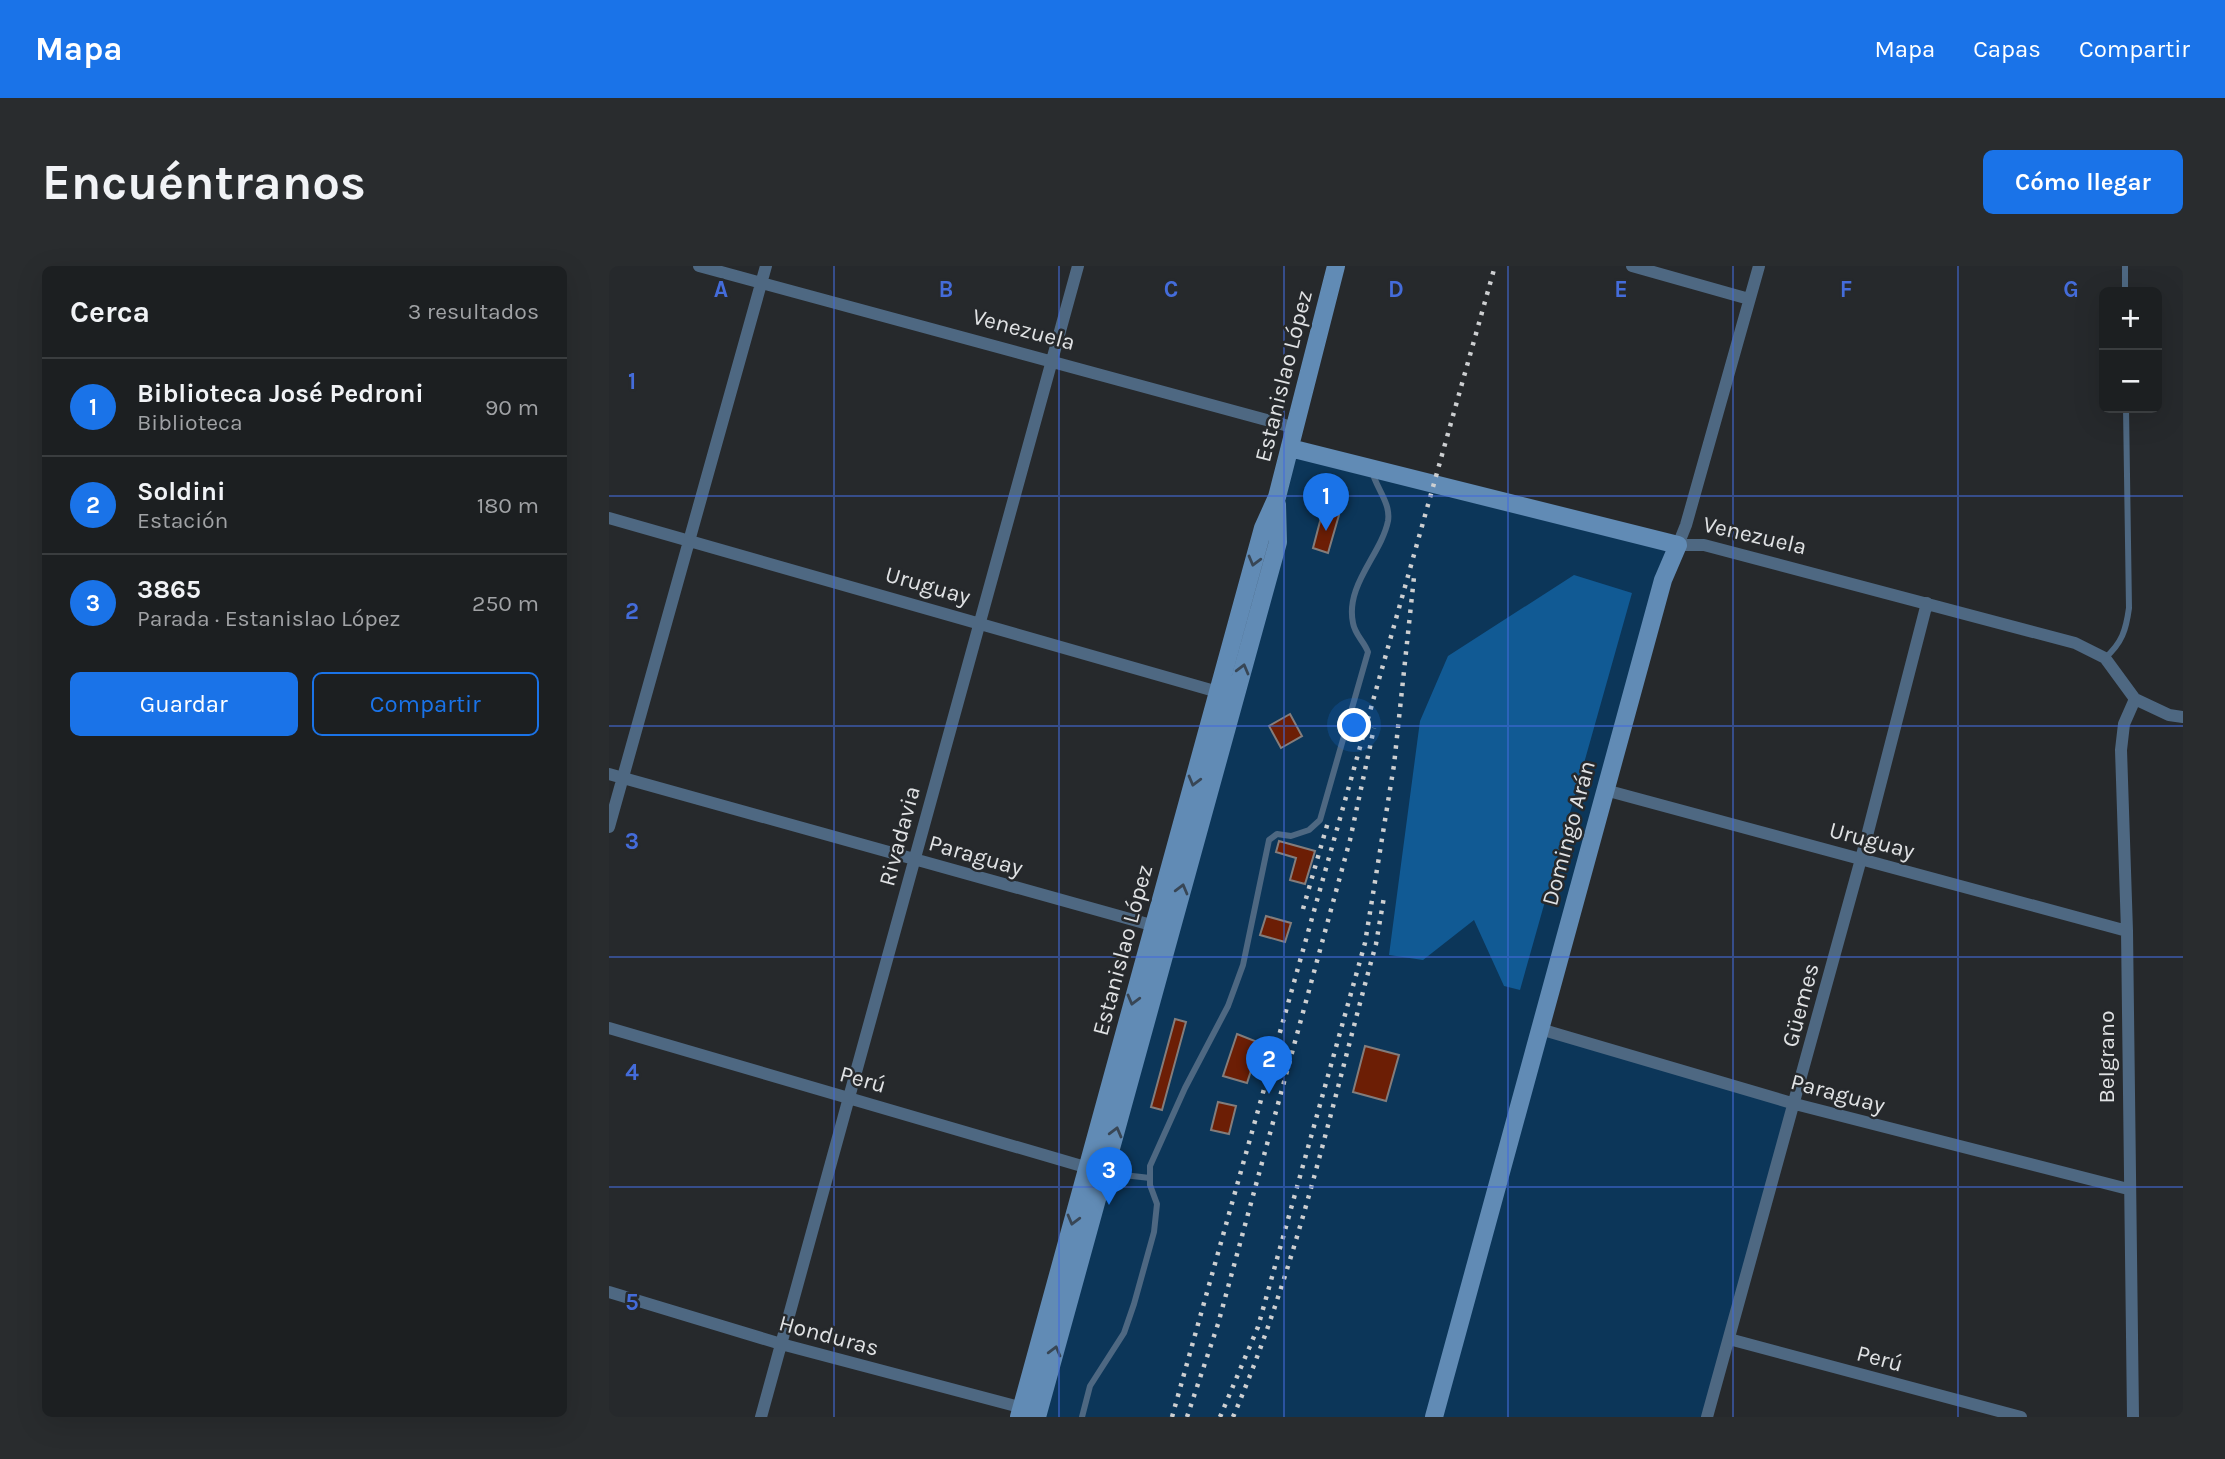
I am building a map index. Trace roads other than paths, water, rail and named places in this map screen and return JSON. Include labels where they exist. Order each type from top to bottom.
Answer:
[{"type":"street","name":"Venezuela","points":[[699,266],[1296,428]]},
{"type":"street","points":[[609,827],[767,266]]},
{"type":"street","name":"Rivadavia","points":[[761,1417],[1078,266]]},
{"type":"street","name":"Estanislao López","points":[[1029,1414],[1226,695],[1263,528],[1277,497],[1336,266]]},
{"type":"street","points":[[1632,266],[1749,299]]},
{"type":"street","name":"Domingo Arán","points":[[1434,1417],[1663,580],[1686,525],[1759,266]]},
{"type":"street","name":"Venezuela","points":[[1290,448],[1678,545],[1705,545],[2075,643],[2105,658],[2135,699],[2169,715],[2183,717]]},
{"type":"street","name":"Uruguay","points":[[609,518],[690,539],[1226,695]]},
{"type":"street","name":"Güemes","points":[[1707,1417],[1795,1104],[1927,603]]},
{"type":"street","name":"Belgrano","points":[[2133,1417],[2128,1189],[2127,931],[2121,750],[2124,724],[2135,699]]},
{"type":"street","name":"Paraguay","points":[[609,774],[1162,928]]},
{"type":"street","name":"Uruguay","points":[[1605,790],[2127,931]]},
{"type":"street","name":"Perú","points":[[609,1027],[1096,1170]]},
{"type":"street","name":"Paraguay","points":[[1540,1029],[1795,1104],[2128,1189]]},
{"type":"street","name":"Honduras","points":[[609,1293],[1029,1414]]},
{"type":"street","name":"Perú","points":[[1729,1339],[2021,1417]]},
{"type":"lane","points":[[2125,266],[2125,287]]},
{"type":"lane","points":[[2105,658],[2119,646],[2125,633],[2129,608],[2126,413]]},
{"type":"lane","points":[[1082,1417],[1090,1386],[1124,1333],[1135,1304],[1154,1232],[1157,1204],[1150,1178],[1156,1148],[1229,1006],[1243,965],[1269,840],[1277,834],[1291,836],[1310,830],[1320,820],[1330,793],[1368,652],[1356,634],[1352,620],[1357,590],[1388,520],[1387,502],[1377,490],[1371,468]]},
{"type":"lane","points":[[1096,1170],[1150,1178]]},
{"type":"railway","points":[[1172,1417],[1495,266]]},
{"type":"railway","points":[[1220,1417],[1258,1327],[1365,943],[1394,765],[1414,577]]},
{"type":"railway","points":[[1187,1417],[1218,1324],[1350,840],[1374,728]]},
{"type":"railway","points":[[1303,909],[1328,822]]},
{"type":"railway","points":[[1233,1417],[1277,1302],[1295,1243],[1376,944],[1384,897]]},
{"type":"place","name":"Biblioteca José Pedroni","points":[[1326,531]]},
{"type":"place","name":"Soldini","points":[[1269,1094]]},
{"type":"place","name":"3865","points":[[1109,1205]]}]
